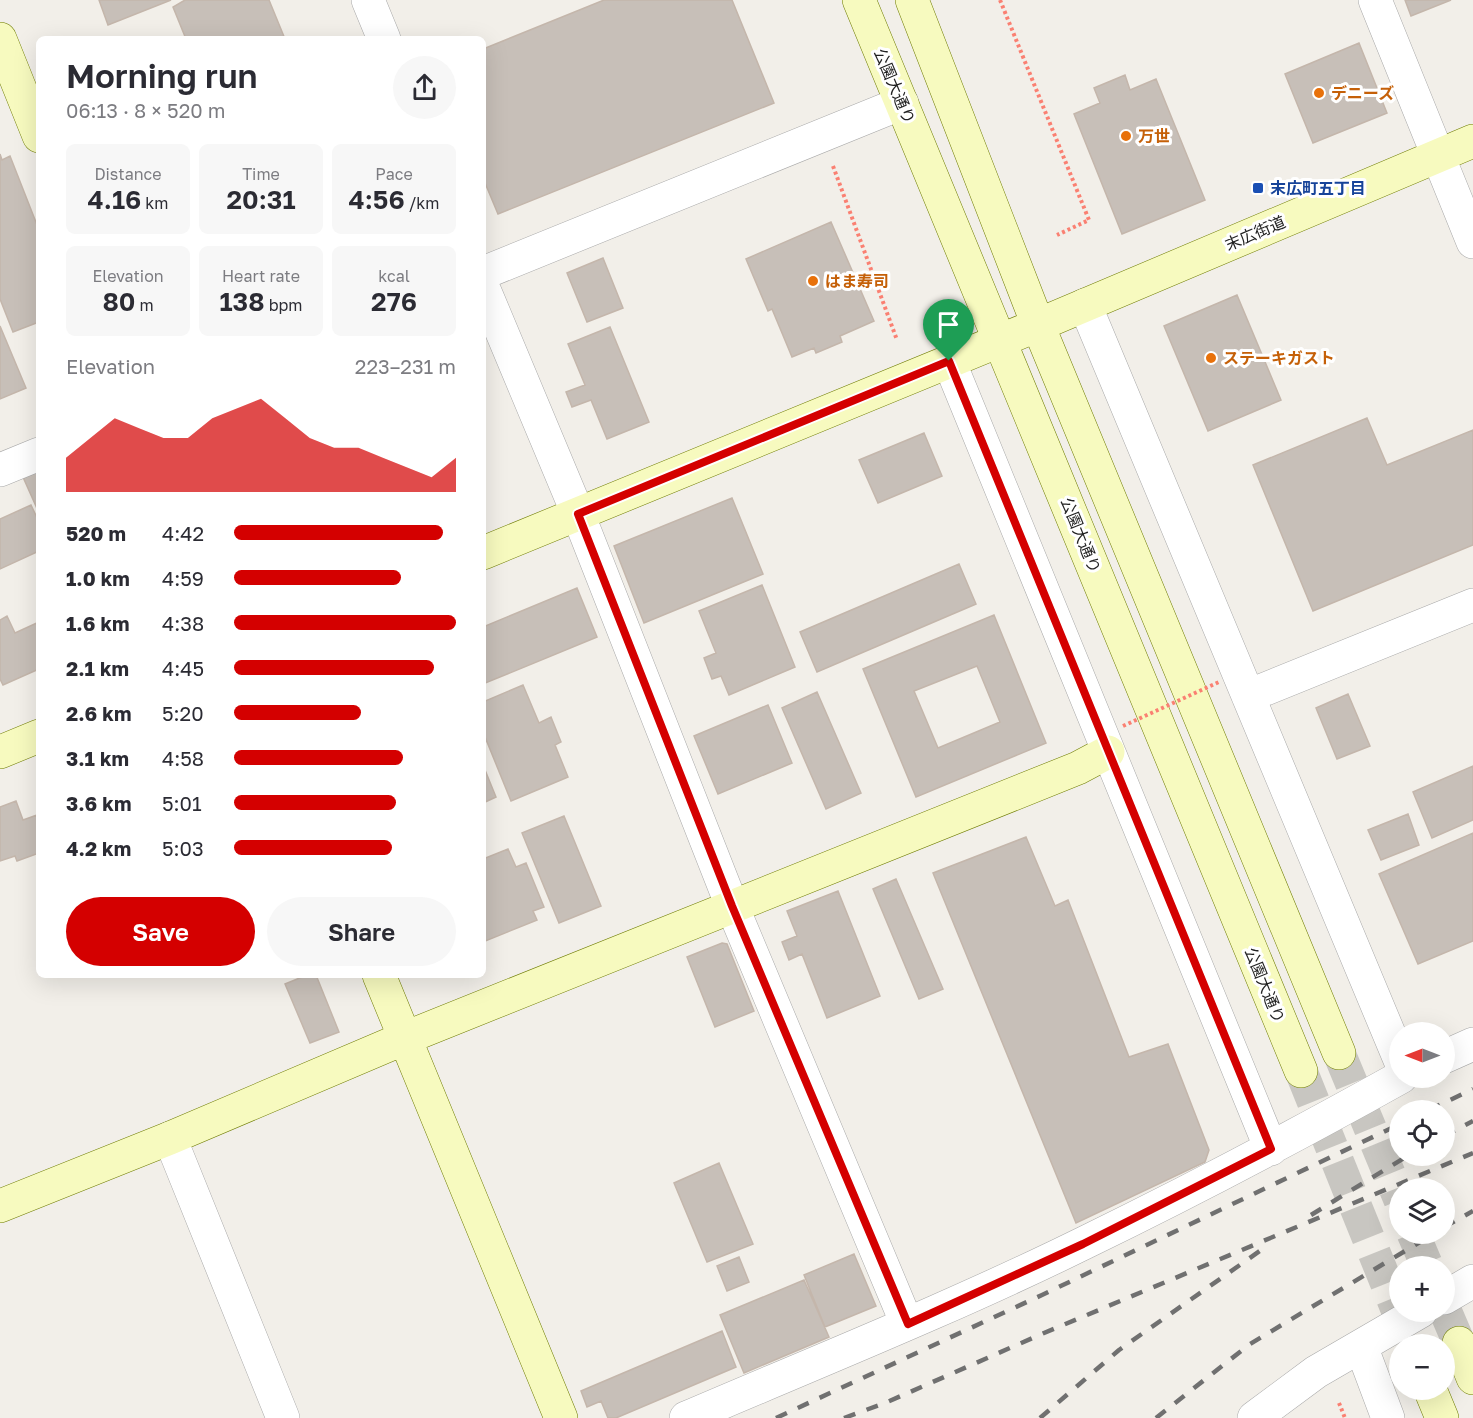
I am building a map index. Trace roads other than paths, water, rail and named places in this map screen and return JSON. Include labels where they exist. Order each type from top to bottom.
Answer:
[{"type":"street","points":[[368,0],[383,36]]},
{"type":"street","name":"公園大通り","points":[[859,0],[1301,1071]]},
{"type":"street","points":[[912,0],[1038,325],[1339,1053]]},
{"type":"street","points":[[1375,0],[1473,242]]},
{"type":"street","points":[[0,39],[36,129]]},
{"type":"street","points":[[486,272],[852,121],[902,103]]},
{"type":"street","name":"末広街道","points":[[486,552],[1038,325],[1473,141]]},
{"type":"street","points":[[486,294],[578,514],[732,906],[908,1324]]},
{"type":"street","points":[[1085,305],[1389,1034]]},
{"type":"street","points":[[949,361],[1116,739],[1271,1149]]},
{"type":"street","points":[[0,470],[36,455]]},
{"type":"street","points":[[1248,696],[1473,605]]},
{"type":"street","points":[[2,747],[36,737]]},
{"type":"street","points":[[0,1206],[170,1138],[405,1038],[1078,768],[1116,739]]},
{"type":"street","points":[[380,978],[561,1418]]},
{"type":"street","points":[[1455,1052],[1473,1044]]},
{"type":"street","points":[[686,1418],[908,1324],[1083,1244],[1271,1149],[1389,1084]]},
{"type":"street","points":[[170,1138],[283,1418]]},
{"type":"street","points":[[1455,1292],[1473,1281]]},
{"type":"street","points":[[1254,1418],[1316,1372],[1402,1322]]},
{"type":"street","points":[[1459,1343],[1473,1378]]},
{"type":"street","points":[[1361,1346],[1388,1418]]},
{"type":"street","points":[[1435,1400],[1442,1418]]},
{"type":"tunnel","points":[[1339,1053],[1391,1178]]},
{"type":"tunnel","points":[[1301,1071],[1407,1334]]},
{"type":"tunnel","points":[[1418,1244],[1423,1256]]},
{"type":"tunnel","points":[[1450,1322],[1459,1343]]},
{"type":"railway","points":[[1450,1100],[1473,1089]]},
{"type":"railway","points":[[1455,1130],[1473,1121]]},
{"type":"railway","points":[[776,1418],[1042,1295],[1389,1129]]},
{"type":"railway","points":[[844,1418],[885,1403],[1044,1333],[1473,1153]]},
{"type":"railway","points":[[1311,1215],[1391,1166]]},
{"type":"railway","points":[[1455,1221],[1473,1211]]},
{"type":"railway","points":[[1156,1418],[1250,1344],[1417,1244]]},
{"type":"railway","points":[[1040,1418],[1119,1350],[1264,1248]]},
{"type":"place","name":"デニーズ","points":[[1319,93]]},
{"type":"place","name":"万世","points":[[1126,136]]},
{"type":"place","name":"末広町五丁目","points":[[1258,188]]},
{"type":"place","name":"はま寿司","points":[[813,281]]},
{"type":"place","name":"ステーキガスト","points":[[1211,358]]}]
